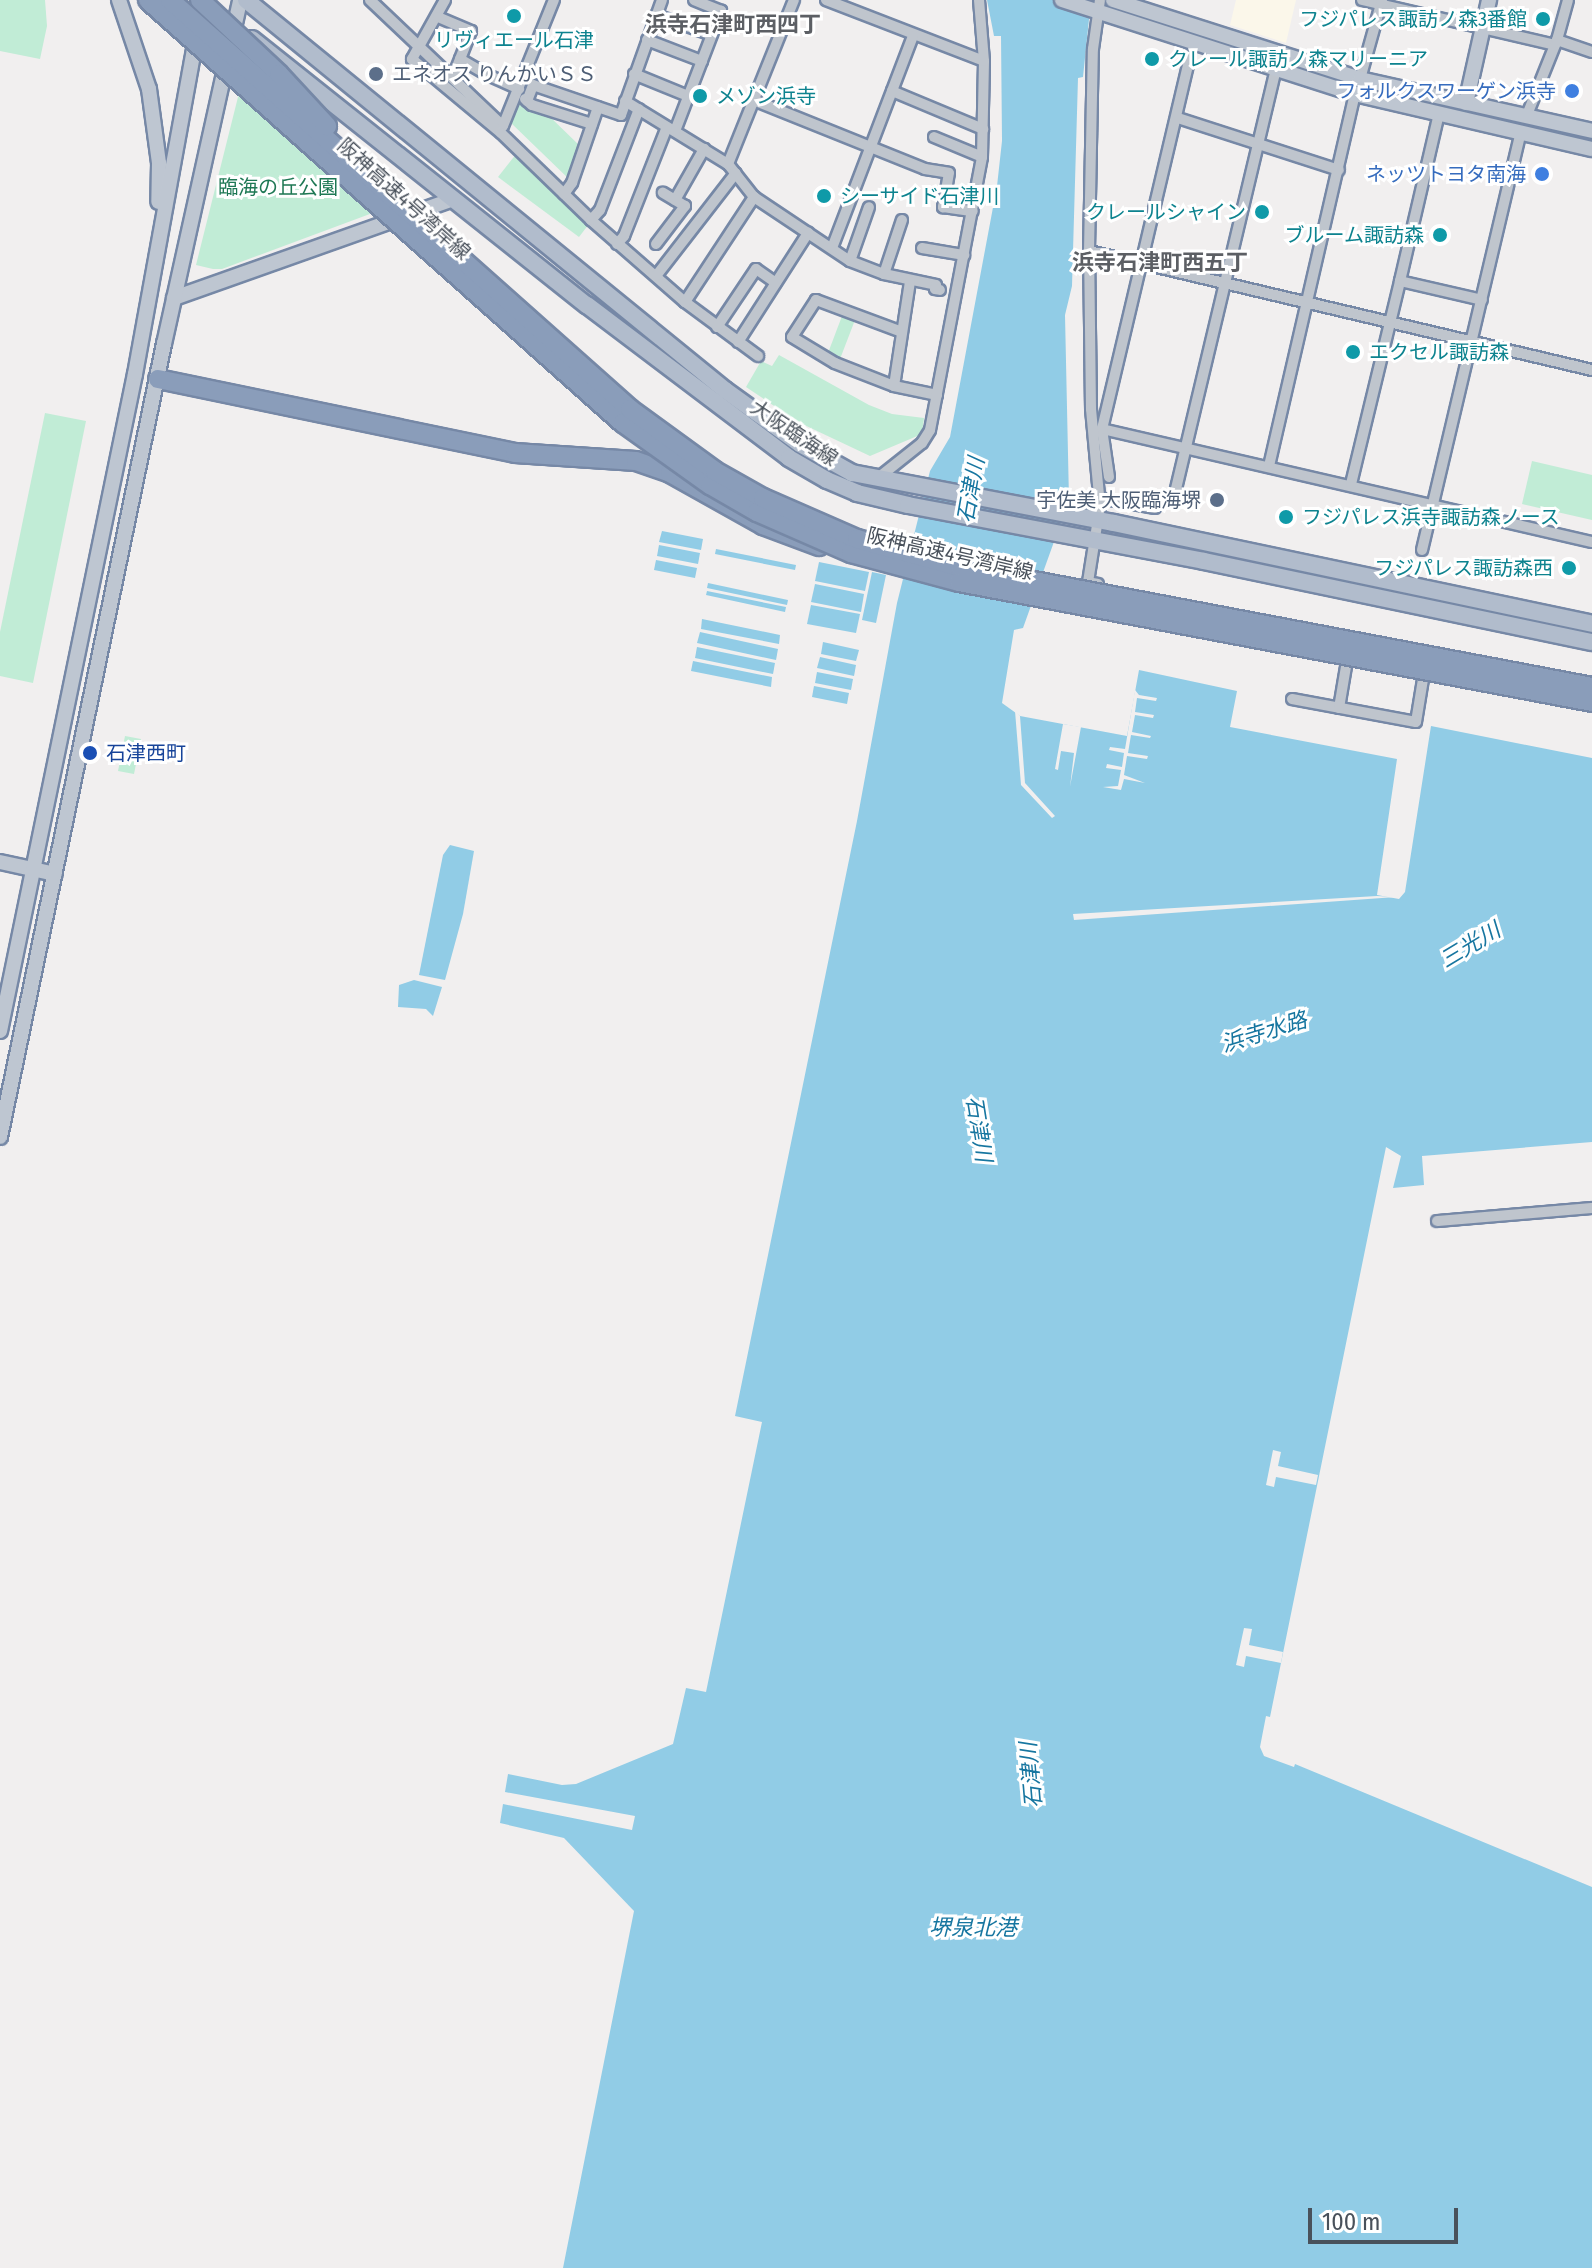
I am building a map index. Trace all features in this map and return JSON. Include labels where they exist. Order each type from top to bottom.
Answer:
[{"type":"highway","name":"阪神高速4号湾岸線","points":[[148,0],[623,423],[710,485],[757,512],[816,539],[899,567],[1017,593],[1592,702]]},
{"type":"highway","name":"阪神高速4号湾岸線","points":[[170,0],[630,409],[683,449],[763,498],[857,539],[960,567],[1592,687]]},
{"type":"highway","points":[[200,1],[279,74],[386,188],[513,305]]},
{"type":"highway","points":[[158,379],[515,453],[636,461],[670,473],[735,511],[791,537],[899,567]]},
{"type":"main road","name":"大阪臨海線","points":[[243,0],[725,390],[800,444],[852,473],[910,487],[1068,514],[1592,624]]},
{"type":"main road","name":"大阪臨海線","points":[[200,1],[236,26],[451,200],[789,458],[857,493],[1592,642]]},
{"type":"street","points":[[119,0],[142,64],[157,139],[160,186],[153,278]]},
{"type":"street","points":[[0,1137],[174,298],[243,0]]},
{"type":"street","points":[[370,0],[503,126],[554,0]]},
{"type":"street","points":[[445,0],[412,59],[501,133],[617,244],[685,302],[758,356]]},
{"type":"street","points":[[527,101],[533,85],[621,115],[662,0]]},
{"type":"street","points":[[617,244],[624,236],[688,96],[721,11],[694,0]]},
{"type":"street","points":[[656,276],[732,168],[794,0]]},
{"type":"street","points":[[826,0],[984,61]]},
{"type":"street","points":[[876,479],[922,443],[930,430],[982,157],[984,61],[979,0]]},
{"type":"street","points":[[1062,0],[1097,7],[1276,70],[1357,87],[1466,103],[1592,131]]},
{"type":"street","points":[[1113,0],[1439,114],[1592,149]]},
{"type":"street","points":[[1362,0],[1592,52]]},
{"type":"street","points":[[1466,103],[1489,0]]},
{"type":"street","points":[[1527,115],[1556,42],[1568,0]]},
{"type":"street","points":[[0,1031],[135,374],[200,1]]},
{"type":"street","points":[[1269,466],[1357,87],[1381,3]]},
{"type":"street","points":[[1097,7],[1093,49],[1089,251],[1091,409],[1099,498],[1088,582],[1428,647],[1416,722],[1292,699]]},
{"type":"street","points":[[656,15],[712,35]]},
{"type":"street","points":[[438,17],[471,31],[453,77]]},
{"type":"street","points":[[832,248],[913,36]]},
{"type":"street","points":[[647,40],[702,61]]},
{"type":"street","points":[[1109,477],[1102,429],[1190,57]]},
{"type":"street","points":[[460,59],[518,90],[527,101],[592,124]]},
{"type":"street","points":[[1174,497],[1276,70]]},
{"type":"street","points":[[634,74],[688,96]]},
{"type":"street","points":[[892,91],[983,129]]},
{"type":"street","points":[[625,101],[732,168],[754,197],[850,261],[884,274],[936,285],[935,289],[940,290]]},
{"type":"street","points":[[756,101],[925,169],[949,173],[943,207],[973,211]]},
{"type":"street","points":[[564,194],[572,183],[598,107]]},
{"type":"street","points":[[591,220],[600,210],[639,109]]},
{"type":"street","points":[[1351,484],[1439,114]]},
{"type":"street","points":[[1178,118],[1339,170]]},
{"type":"street","points":[[1422,550],[1521,132]]},
{"type":"street","points":[[934,137],[982,157]]},
{"type":"street","points":[[675,200],[704,149]]},
{"type":"street","points":[[656,244],[685,206],[663,193]]},
{"type":"street","points":[[685,302],[754,197]]},
{"type":"street","points":[[174,298],[451,200]]},
{"type":"street","points":[[850,261],[869,207]]},
{"type":"street","points":[[884,274],[902,220]]},
{"type":"street","points":[[738,342],[808,233]]},
{"type":"street","points":[[922,248],[964,255]]},
{"type":"street","points":[[1089,251],[1592,370]]},
{"type":"street","points":[[717,327],[756,269],[776,283]]},
{"type":"street","points":[[894,386],[910,281]]},
{"type":"street","points":[[1400,281],[1482,300]]},
{"type":"street","points":[[902,332],[816,300],[792,337],[835,363],[894,386],[937,395]]},
{"type":"street","points":[[135,374],[158,379]]},
{"type":"street","points":[[1102,429],[1187,446],[1592,542]]},
{"type":"street","points":[[1099,498],[1155,508]]},
{"type":"street","points":[[1339,708],[1352,633]]},
{"type":"street","points":[[0,862],[55,874]]},
{"type":"street","points":[[1437,1221],[1592,1208]]},
{"type":"shaded area","points":[[1236,0],[1296,0],[1286,43],[1230,25]]},
{"type":"green space","points":[[0,0],[45,0],[47,26],[40,59],[0,51]]},
{"type":"green space","name":"臨海の丘公園","points":[[243,77],[386,208],[222,269],[213,269],[196,265]]},
{"type":"green space","points":[[520,98],[530,107],[545,112],[581,147],[571,181],[510,122]]},
{"type":"green space","points":[[517,153],[589,224],[579,237],[498,177]]},
{"type":"green space","points":[[842,316],[855,320],[840,359],[828,353]]},
{"type":"green space","points":[[779,355],[869,405],[892,414],[924,418],[922,434],[870,456],[798,422],[746,387],[761,361],[772,366]]},
{"type":"green space","points":[[45,413],[86,421],[33,683],[0,676],[0,632]]},
{"type":"green space","points":[[1532,461],[1592,475],[1592,520],[1522,504]]},
{"type":"green space","points":[[125,736],[141,739],[134,774],[118,771]]},
{"type":"water","name":"堺泉北港","points":[[987,0],[1091,0],[1083,77],[1078,78],[1072,286],[1065,315],[1069,500],[1023,628],[1014,630],[1002,703],[1020,716],[1127,736],[1139,670],[1237,691],[1230,727],[1397,759],[1377,895],[1399,899],[1405,892],[1431,726],[1592,758],[1592,1142],[1422,1156],[1424,1185],[1393,1188],[1401,1156],[1386,1147],[1270,1717],[1266,1716],[1260,1747],[1264,1756],[1294,1767],[1295,1764],[1592,1887],[1592,2268],[563,2268],[634,1911],[564,1838],[500,1823],[503,1804],[632,1830],[635,1816],[505,1792],[508,1774],[562,1785],[576,1784],[673,1744],[686,1688],[706,1692],[762,1422],[735,1416],[857,821],[897,603],[930,471],[950,437],[997,186],[1002,141],[1001,36],[994,36]]},
{"type":"water","points":[[662,531],[703,539],[701,550],[659,542]]},
{"type":"water","points":[[659,545],[700,553],[698,564],[657,556]]},
{"type":"water","points":[[716,549],[796,565],[795,570],[715,554]]},
{"type":"water","points":[[656,560],[697,568],[695,578],[654,570]]},
{"type":"water","points":[[819,562],[869,572],[865,591],[815,581]]},
{"type":"water","points":[[872,572],[886,575],[876,623],[862,620]]},
{"type":"water","points":[[708,583],[788,600],[787,605],[707,588]]},
{"type":"water","points":[[815,584],[864,594],[861,612],[811,602]]},
{"type":"water","points":[[707,591],[786,607],[785,612],[706,595]]},
{"type":"water","points":[[811,605],[860,614],[856,633],[807,624]]},
{"type":"water","points":[[702,619],[780,635],[779,644],[701,629]]},
{"type":"water","points":[[700,632],[778,649],[776,660],[697,643]]},
{"type":"water","points":[[823,642],[859,650],[856,661],[821,654]]},
{"type":"water","points":[[697,647],[775,663],[773,674],[695,658]]},
{"type":"water","points":[[820,657],[856,665],[854,676],[817,668]]},
{"type":"water","points":[[693,661],[772,677],[771,687],[691,671]]},
{"type":"water","points":[[817,672],[853,679],[851,690],[815,683]]},
{"type":"water","points":[[814,686],[849,693],[847,704],[812,697]]},
{"type":"water","points":[[450,845],[474,851],[463,914],[445,980],[419,975],[443,855]]},
{"type":"water","points":[[414,980],[442,987],[433,1016],[426,1009],[398,1007],[399,985]]},
{"type":"pier","points":[[1135,690],[1139,695],[1157,698],[1156,701],[1137,698],[1135,712],[1154,715],[1153,718],[1135,715],[1132,732],[1151,736],[1131,735],[1128,753],[1148,756],[1147,759],[1127,756],[1124,775],[1145,783],[1124,779],[1121,790],[1103,787],[1118,786],[1121,770],[1106,768],[1107,764],[1122,767],[1124,753],[1109,750],[1110,747],[1125,749]]},
{"type":"pier","points":[[1015,711],[1020,716],[1025,783],[1055,816],[1052,818],[1021,785]]},
{"type":"pier","points":[[1063,724],[1081,727],[1070,787],[1074,753],[1061,751],[1058,770],[1055,769]]},
{"type":"pier","points":[[1396,897],[1074,920],[1073,914]]},
{"type":"pier","points":[[1273,1450],[1281,1452],[1278,1466],[1318,1475],[1316,1485],[1276,1477],[1274,1487],[1266,1485]]},
{"type":"pier","points":[[1244,1628],[1252,1629],[1249,1645],[1283,1652],[1281,1663],[1246,1656],[1244,1667],[1236,1665]]},
{"type":"place","name":"リヴィエール石津","points":[[514,16]]},
{"type":"place","name":"フジパレス諏訪ノ森3番館","points":[[1543,19]]},
{"type":"place","name":"クレール諏訪ノ森マリーニア","points":[[1152,59]]},
{"type":"place","name":"エネオス りんかいＳＳ","points":[[376,74]]},
{"type":"place","name":"フォルクスワーゲン浜寺","points":[[1572,91]]},
{"type":"place","name":"メゾン浜寺","points":[[700,96]]},
{"type":"place","name":"ネッツトヨタ南海","points":[[1542,174]]},
{"type":"place","name":"シーサイド石津川","points":[[824,196]]},
{"type":"place","name":"クレールシャイン","points":[[1262,212]]},
{"type":"place","name":"ブルーム諏訪森","points":[[1440,235]]},
{"type":"place","name":"エクセル諏訪森","points":[[1353,352]]},
{"type":"place","name":"宇佐美 大阪臨海堺","points":[[1217,500]]},
{"type":"place","name":"フジパレス浜寺諏訪森ノース","points":[[1286,517]]},
{"type":"place","name":"フジパレス諏訪森西","points":[[1569,568]]},
{"type":"place","name":"石津西町","points":[[90,753]]},
{"type":"district","name":"浜寺石津町西四丁","points":[[733,25]]},
{"type":"district","name":"浜寺石津町西五丁","points":[[1160,263]]},
{"type":"water label","name":"石津川","points":[[971,490]]},
{"type":"water label","name":"三光川","points":[[1470,945]]},
{"type":"water label","name":"浜寺水路","points":[[1264,1032]]},
{"type":"water label","name":"石津川","points":[[979,1129]]},
{"type":"water label","name":"石津川","points":[[1031,1775]]}]
